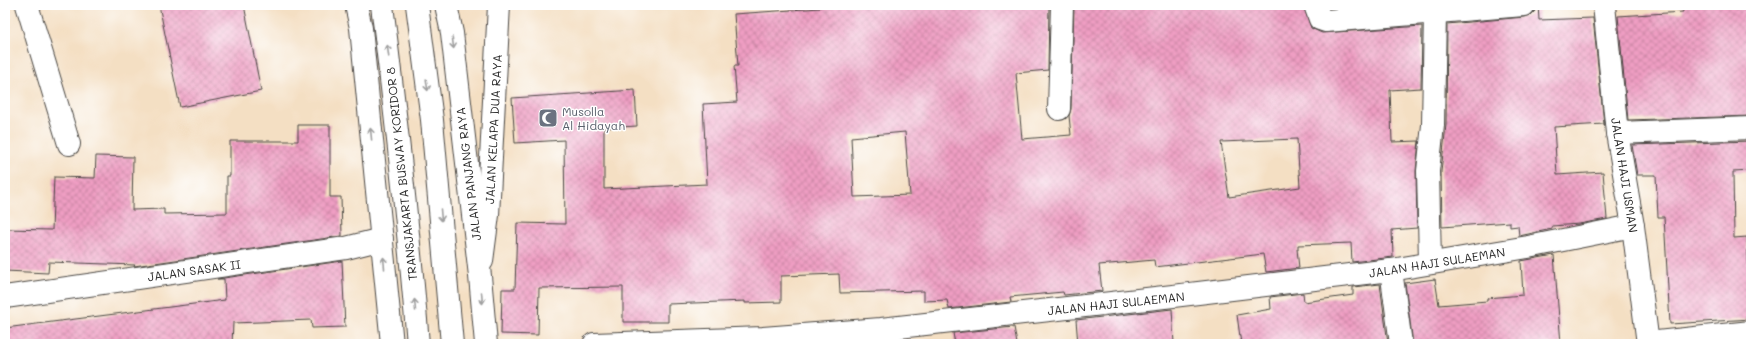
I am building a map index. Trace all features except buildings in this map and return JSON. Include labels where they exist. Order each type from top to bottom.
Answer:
[{"type":"street","points":[[27,5],[70,144]]},
{"type":"street","points":[[356,5],[361,28],[392,344]]},
{"type":"street","name":"TRANSJAKARTA BUSWAY KORIDOR 8","points":[[382,5],[397,119],[418,344]]},
{"type":"street","points":[[417,5],[432,120],[452,344]]},
{"type":"street","name":"JALAN PANJANG RAYA","points":[[446,5],[452,34],[480,276],[486,344]]},
{"type":"street","name":"JALAN KELAPA DUA RAYA","points":[[480,276],[488,215],[499,5]]},
{"type":"street","points":[[1059,109],[1062,5]]},
{"type":"street","points":[[1315,5],[1320,19],[1326,21],[1524,5]]},
{"type":"street","name":"JALAN HAJI USMAN","points":[[1604,5],[1618,133],[1633,226],[1648,343]]},
{"type":"street","points":[[1430,262],[1428,171],[1433,125],[1435,12]]},
{"type":"street","points":[[1618,133],[1751,128]]},
{"type":"street","name":"JALAN HAJI SULAEMAN","points":[[594,344],[763,338],[882,336],[1391,270],[1430,262],[1528,247],[1633,226]]},
{"type":"street","name":"JALAN SASAK II","points":[[5,297],[346,248],[382,239]]},
{"type":"street","points":[[1391,270],[1401,344]]},
{"type":"street","points":[[1648,343],[1751,332]]},
{"type":"place","name":"Musolla Al Hidayah","points":[[548,118]]}]
